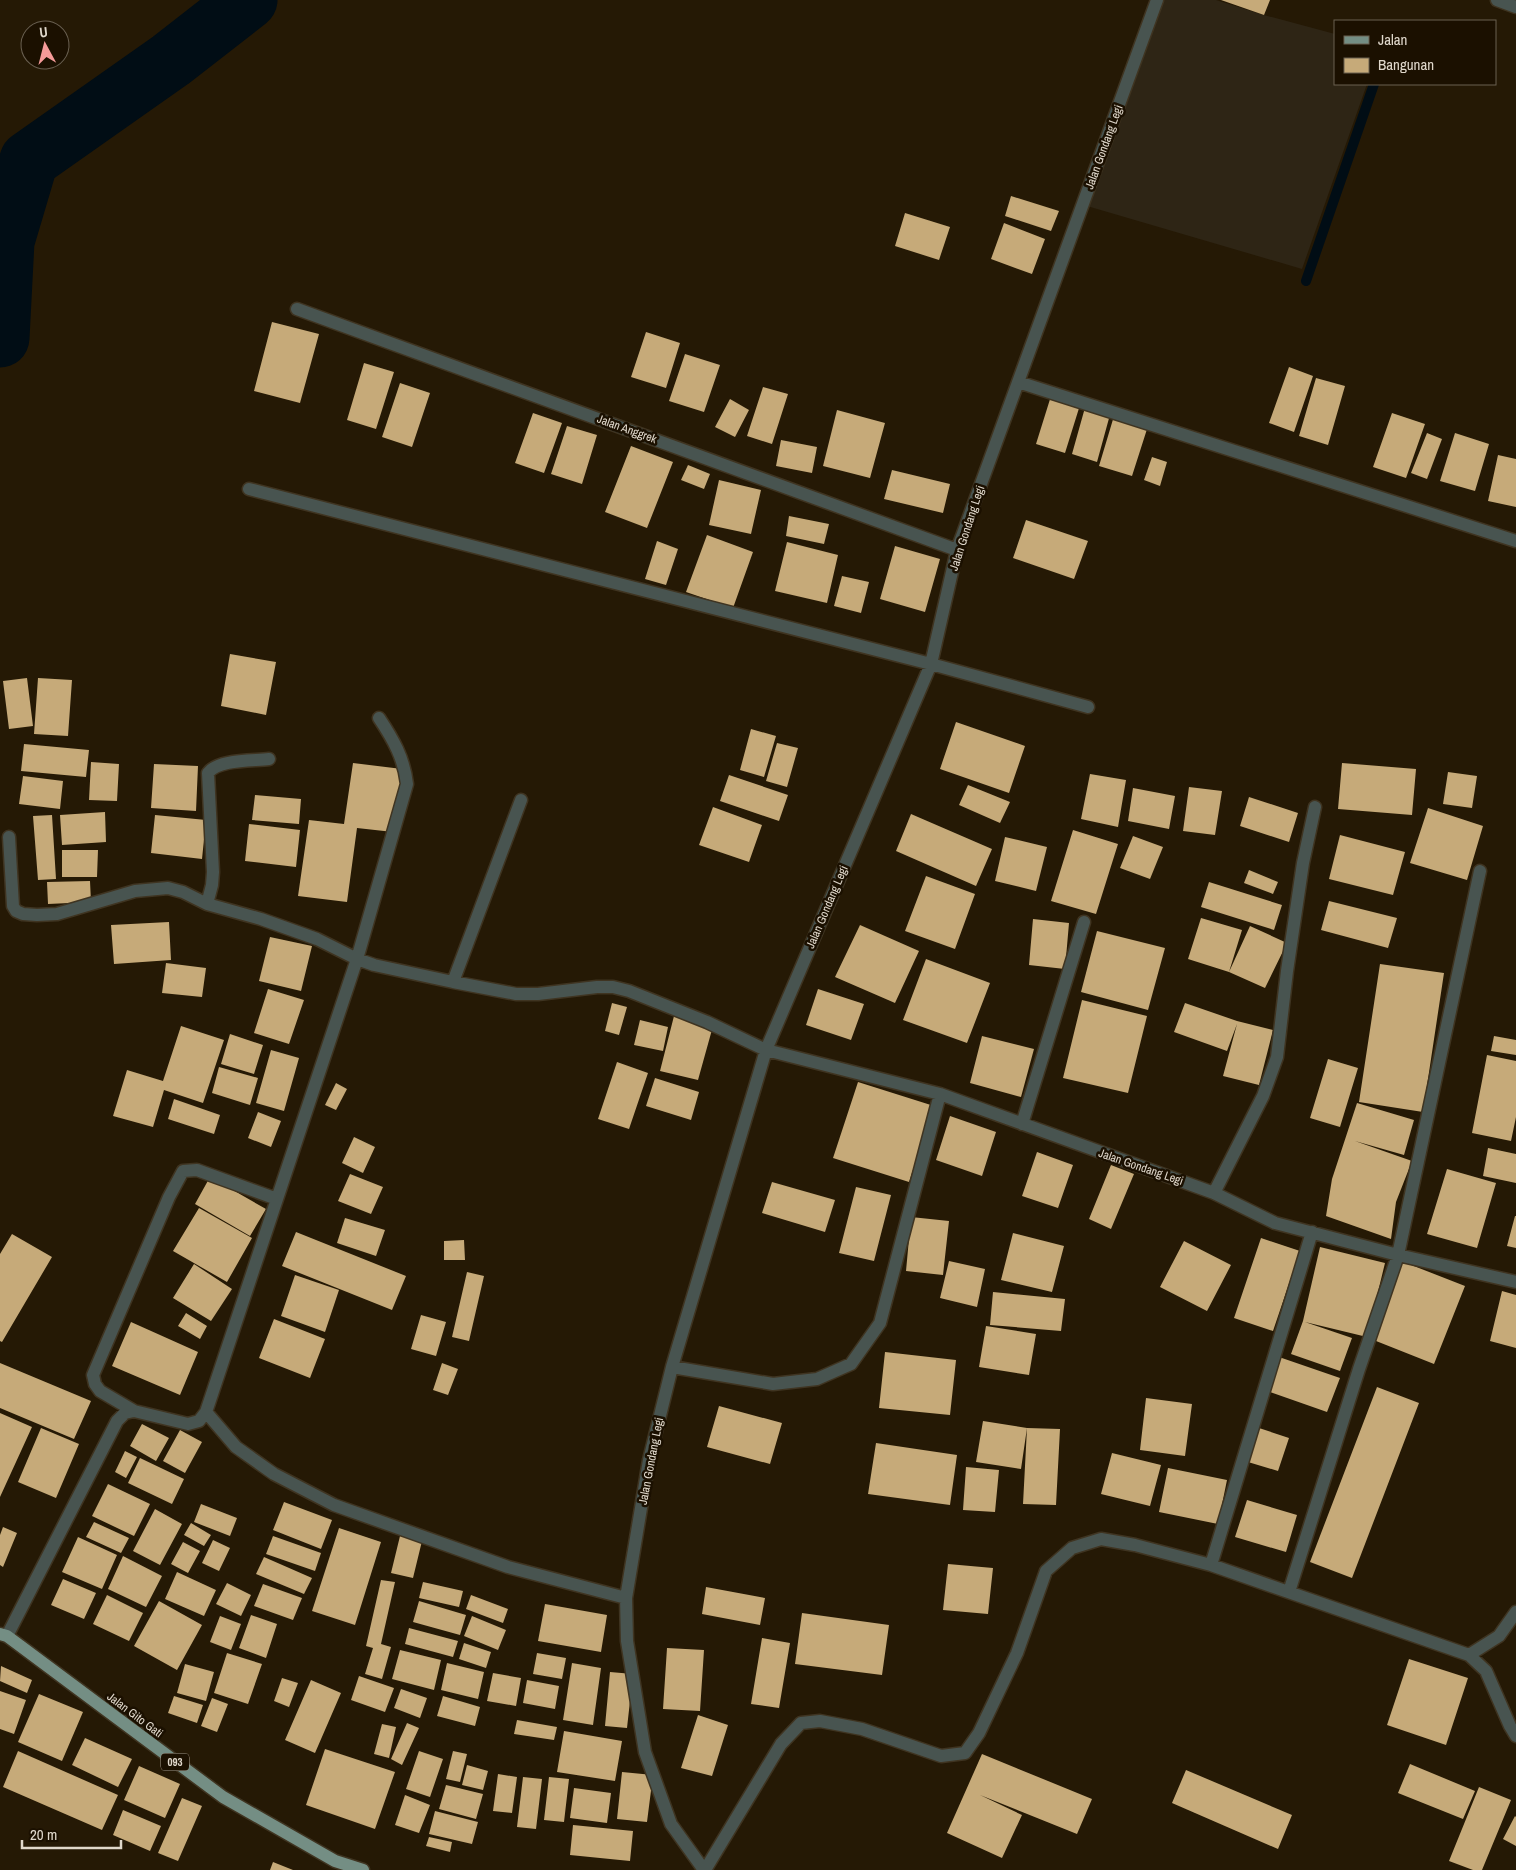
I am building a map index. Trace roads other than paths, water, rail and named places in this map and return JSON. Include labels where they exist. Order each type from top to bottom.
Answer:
[{"type":"main road","name":"Jalan Gito Gati","points":[[3,1635],[223,1798],[334,1861],[363,1870]]},
{"type":"street","name":"Jalan Gondang Legi","points":[[704,1870],[671,1824],[645,1752],[627,1641],[626,1598],[649,1460],[672,1366],[766,1050],[931,664],[957,550],[1157,0]]},
{"type":"street","points":[[1497,0],[1516,7]]},
{"type":"street","name":"Jalan Anggrek","points":[[297,309],[957,550]]},
{"type":"street","points":[[1018,382],[1516,541]]},
{"type":"street","points":[[249,489],[931,664],[1088,707]]},
{"type":"street","points":[[277,1199],[197,1170],[187,1169],[184,1171],[168,1197],[93,1375],[94,1384],[100,1390],[134,1411],[188,1424],[199,1421],[206,1412],[358,959],[407,784],[402,756],[379,718]]},
{"type":"street","points":[[207,904],[212,885],[208,773],[211,769],[227,763],[269,759]]},
{"type":"street","points":[[453,982],[521,800]]},
{"type":"street","points":[[1214,1193],[1263,1096],[1277,1057],[1287,971],[1303,863],[1315,807]]},
{"type":"street","points":[[9,837],[13,906],[16,911],[22,914],[56,914],[135,891],[168,888],[183,892],[207,904],[269,922],[317,939],[374,965],[521,995],[597,987],[613,988],[630,992],[707,1022],[766,1050]]},
{"type":"street","points":[[1289,1592],[1359,1370],[1398,1255],[1480,871]]},
{"type":"street","points":[[1022,1124],[1084,922]]},
{"type":"street","name":"Jalan Gondang Legi","points":[[766,1050],[940,1094],[1214,1193],[1275,1223],[1398,1255],[1516,1282]]},
{"type":"street","points":[[672,1366],[773,1384],[817,1380],[851,1364],[880,1323],[940,1094]]},
{"type":"street","points":[[1211,1565],[1312,1232]]},
{"type":"street","points":[[3,1635],[117,1421],[125,1413],[134,1411]]},
{"type":"street","points":[[206,1412],[236,1448],[274,1474],[334,1505],[508,1567],[626,1598]]},
{"type":"street","points":[[704,1870],[781,1744],[801,1723],[820,1721],[862,1729],[941,1756],[965,1753],[979,1733],[1017,1653],[1046,1571],[1072,1548],[1101,1538],[1136,1545],[1211,1565],[1469,1656],[1486,1672],[1516,1736]]},
{"type":"street","points":[[1469,1656],[1499,1636],[1516,1612]]},
{"type":"waterway","points":[[0,338],[5,241],[29,160],[171,60],[248,0]]},
{"type":"waterway","points":[[1306,281],[1374,85]]}]
